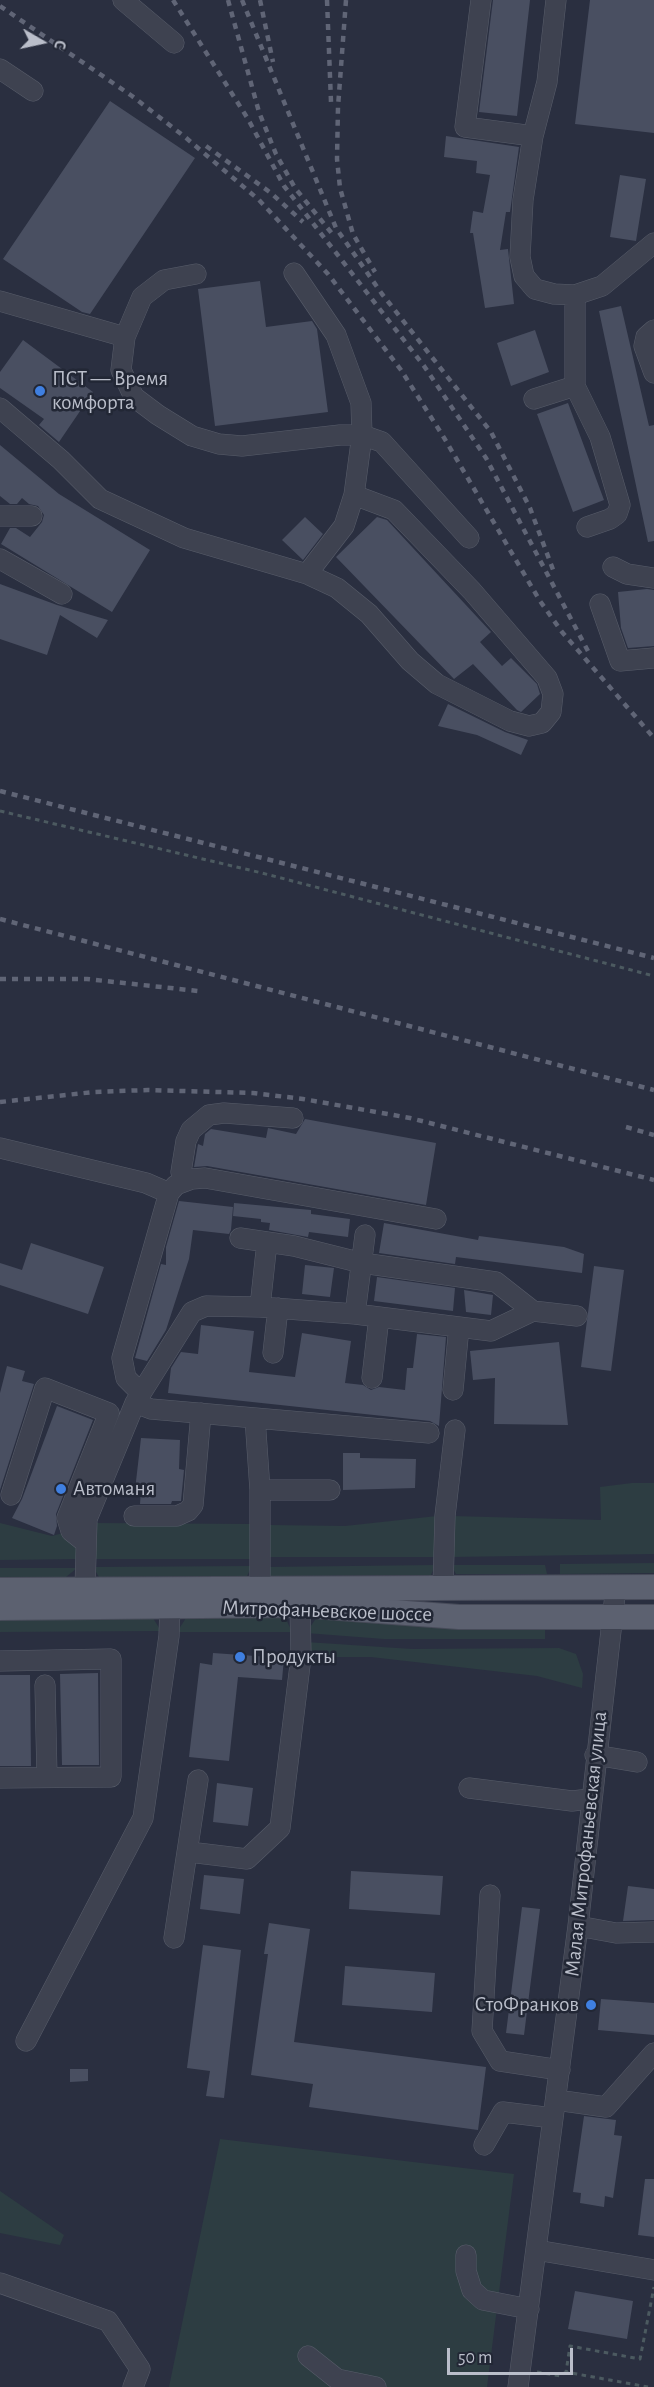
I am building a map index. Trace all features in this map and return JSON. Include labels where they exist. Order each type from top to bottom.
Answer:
[{"type":"main road","name":"Митрофаньевское шоссе","points":[[0,1590],[260,1587],[654,1587]]},
{"type":"main road","name":"Митрофаньевское шоссе","points":[[0,1608],[300,1605],[459,1617],[654,1617]]},
{"type":"street","points":[[123,0],[174,43]]},
{"type":"street","points":[[480,0],[465,127],[532,136]]},
{"type":"street","points":[[556,0],[547,82],[532,136],[523,200],[520,257],[524,276],[535,289],[554,294],[575,295],[602,286],[654,243]]},
{"type":"street","points":[[0,69],[33,91]]},
{"type":"street","points":[[294,273],[336,335],[361,403],[362,435],[354,495],[344,526],[307,574]]},
{"type":"street","points":[[196,274],[164,280],[142,297],[125,337],[121,370],[135,397],[158,415],[192,436],[219,444],[242,446],[362,435],[382,442],[470,538]]},
{"type":"street","points":[[575,295],[575,386],[600,436],[620,505],[617,514],[610,519],[586,527]]},
{"type":"street","points":[[1,307],[125,337]]},
{"type":"street","points":[[654,330],[646,337],[644,346],[645,356],[654,373]]},
{"type":"street","points":[[534,399],[575,386]]},
{"type":"street","points":[[0,408],[61,460],[100,499],[184,538],[307,574],[337,588],[369,614],[410,661],[437,684],[510,721],[529,726],[542,723],[551,712],[554,694],[547,678],[472,591],[394,510],[354,495]]},
{"type":"street","points":[[0,516],[32,516]]},
{"type":"street","points":[[0,559],[62,594]]},
{"type":"street","points":[[613,567],[627,574],[654,578]]},
{"type":"street","points":[[600,604],[620,661],[654,658]]},
{"type":"street","points":[[293,1118],[224,1113],[209,1115],[191,1130],[186,1141],[182,1172],[118,1374],[138,1398],[151,1409],[429,1433]]},
{"type":"street","points":[[0,1148],[176,1188],[205,1178],[436,1219]]},
{"type":"street","points":[[355,1314],[366,1235]]},
{"type":"street","points":[[240,1238],[294,1246],[362,1263],[496,1282],[533,1311],[577,1316]]},
{"type":"street","points":[[267,1242],[273,1353]]},
{"type":"street","points":[[85,1589],[87,1519],[138,1398],[192,1312],[206,1306],[269,1307],[355,1314],[491,1331],[533,1311]]},
{"type":"street","points":[[372,1378],[378,1317]]},
{"type":"street","points":[[453,1390],[459,1327]]},
{"type":"street","points":[[10,1495],[45,1388],[110,1413],[67,1518],[74,1535],[86,1543]]},
{"type":"street","points":[[134,1516],[177,1515],[188,1511],[193,1505],[201,1413]]},
{"type":"street","points":[[255,1418],[261,1490],[260,1587]]},
{"type":"street","points":[[442,1587],[445,1516],[455,1430]]},
{"type":"street","points":[[261,1490],[330,1491]]},
{"type":"street","name":"Малая Митрофаньевская улица","points":[[526,2383],[529,2309],[578,1926],[590,1799],[616,1586]]},
{"type":"street","points":[[189,1852],[247,1859],[280,1828],[301,1657],[300,1605]]},
{"type":"street","points":[[26,2041],[142,1818],[169,1636],[170,1606]]},
{"type":"street","points":[[0,1660],[111,1659],[111,1777],[0,1778]]},
{"type":"street","points":[[45,1685],[47,1777]]},
{"type":"street","points":[[595,1755],[637,1762]]},
{"type":"street","points":[[174,1938],[189,1852],[198,1780]]},
{"type":"street","points":[[469,1788],[572,1801],[590,1799]]},
{"type":"street","points":[[490,1895],[482,2031],[500,2061],[560,2070]]},
{"type":"street","points":[[578,1926],[616,1933],[654,1932]]},
{"type":"street","points":[[484,2145],[503,2112],[606,2106],[654,2053]]},
{"type":"street","points":[[536,2250],[654,2270]]},
{"type":"street","points":[[466,2255],[466,2271],[472,2290],[483,2300],[529,2309]]},
{"type":"street","points":[[0,2283],[108,2321],[140,2369],[134,2387]]},
{"type":"street","points":[[308,2356],[337,2379],[376,2387]]},
{"type":"path","points":[[0,811],[262,873],[654,976]]},
{"type":"path","points":[[566,2372],[570,2346],[640,2359],[654,2286]]},
{"type":"path","points":[[526,2383],[536,2372],[537,2360]]},
{"type":"path","points":[[536,2372],[560,2376],[566,2372],[648,2387]]},
{"type":"shaded area","points":[[654,1483],[654,1554],[451,1557],[452,1516],[601,1520],[600,1487]]},
{"type":"shaded area","points":[[437,1516],[436,1557],[265,1557],[270,1525],[345,1526]]},
{"type":"shaded area","points":[[0,1523],[52,1536],[63,1533],[78,1548],[77,1559],[0,1560]]},
{"type":"shaded area","points":[[93,1523],[252,1524],[252,1559],[93,1559]]},
{"type":"shaded area","points":[[654,1563],[654,1573],[560,1574],[560,1564]]},
{"type":"shaded area","points":[[435,1565],[431,1575],[271,1576],[265,1567]]},
{"type":"shaded area","points":[[451,1565],[545,1565],[547,1574],[456,1574]]},
{"type":"shaded area","points":[[252,1566],[247,1576],[99,1577],[93,1567]]},
{"type":"shaded area","points":[[0,1568],[77,1568],[66,1577],[0,1578]]},
{"type":"shaded area","points":[[285,1617],[292,1632],[177,1632],[186,1618]]},
{"type":"shaded area","points":[[317,1617],[545,1627],[545,1639],[384,1639],[306,1633]]},
{"type":"shaded area","points":[[153,1618],[161,1631],[0,1632],[0,1619]]},
{"type":"shaded area","points":[[306,1642],[412,1649],[559,1648],[576,1654],[583,1674],[582,1688],[537,1676],[371,1657],[304,1657]]},
{"type":"shaded area","points":[[220,2139],[514,2174],[487,2387],[169,2387]]},
{"type":"shaded area","points":[[0,2191],[64,2235],[60,2245],[0,2233]]},
{"type":"building","points":[[493,0],[530,0],[517,116],[479,112]]},
{"type":"building","points":[[590,0],[654,0],[654,133],[575,124]]},
{"type":"building","points":[[110,101],[195,158],[90,314],[82,312],[3,259]]},
{"type":"building","points":[[446,136],[519,147],[510,212],[506,212],[500,250],[508,249],[514,304],[485,308],[473,233],[470,233],[473,211],[483,213],[490,175],[476,173],[477,161],[444,157]]},
{"type":"building","points":[[620,175],[646,179],[636,241],[610,237]]},
{"type":"building","points":[[260,281],[266,327],[312,321],[317,329],[328,412],[215,426],[198,289]]},
{"type":"building","points":[[621,306],[649,426],[654,425],[654,541],[648,542],[599,311]]},
{"type":"building","points":[[535,330],[549,372],[511,386],[497,343]]},
{"type":"building","points":[[23,340],[93,392],[59,442],[39,425],[44,419],[0,388],[0,372]]},
{"type":"building","points":[[568,403],[604,500],[573,512],[537,414]]},
{"type":"building","points":[[0,445],[59,494],[150,550],[112,612],[1,544],[10,528],[16,528],[30,537],[42,522],[44,515],[38,506],[29,504],[22,498],[17,504],[10,504],[0,496]]},
{"type":"building","points":[[305,517],[323,534],[303,560],[282,540]]},
{"type":"building","points":[[377,517],[387,520],[491,632],[480,642],[502,666],[511,658],[537,684],[540,694],[521,712],[473,664],[454,679],[336,557]]},
{"type":"building","points":[[0,584],[57,605],[108,620],[97,638],[60,615],[47,655],[0,639]]},
{"type":"building","points":[[654,590],[654,646],[628,648],[621,628],[618,592]]},
{"type":"building","points":[[448,704],[505,732],[528,740],[521,755],[477,735],[438,726]]},
{"type":"building","points":[[305,1119],[436,1143],[426,1205],[207,1166],[194,1167],[198,1144],[203,1146],[205,1134],[211,1129],[266,1138],[268,1128],[296,1134]]},
{"type":"building","points":[[179,1201],[233,1207],[231,1230],[229,1234],[193,1230],[189,1259],[166,1330],[147,1361],[135,1358],[161,1264],[166,1265],[166,1247]]},
{"type":"building","points":[[234,1203],[311,1210],[311,1214],[350,1219],[348,1237],[309,1232],[308,1237],[269,1230],[270,1223],[261,1222],[261,1219],[233,1216]]},
{"type":"building","points":[[384,1223],[478,1240],[479,1236],[564,1247],[584,1254],[582,1273],[456,1257],[455,1264],[379,1253]]},
{"type":"building","points":[[31,1243],[104,1267],[88,1314],[0,1285],[0,1263],[22,1270]]},
{"type":"building","points":[[305,1265],[334,1268],[330,1297],[302,1294]]},
{"type":"building","points":[[594,1266],[624,1270],[611,1371],[581,1367]]},
{"type":"building","points":[[377,1277],[455,1288],[453,1311],[374,1301]]},
{"type":"building","points":[[464,1290],[493,1295],[491,1315],[466,1312]]},
{"type":"building","points":[[201,1325],[254,1331],[249,1372],[295,1377],[302,1333],[351,1341],[345,1383],[363,1385],[371,1390],[379,1387],[405,1390],[407,1368],[413,1368],[417,1334],[446,1337],[439,1426],[430,1421],[168,1393],[171,1368],[181,1352],[198,1354]]},
{"type":"building","points":[[559,1342],[568,1425],[494,1424],[495,1378],[473,1380],[470,1351]]},
{"type":"building","points":[[7,1366],[25,1371],[22,1381],[34,1384],[0,1490],[0,1393]]},
{"type":"building","points":[[57,1406],[93,1420],[56,1514],[57,1526],[54,1535],[12,1518],[22,1499]]},
{"type":"building","points":[[141,1438],[180,1440],[179,1469],[184,1470],[181,1501],[172,1501],[171,1504],[140,1504],[141,1490],[135,1490]]},
{"type":"building","points":[[343,1453],[360,1453],[360,1458],[416,1459],[415,1488],[343,1490]]},
{"type":"building","points":[[213,1653],[284,1658],[282,1680],[238,1677],[229,1761],[189,1757],[200,1663],[212,1665]]},
{"type":"building","points":[[98,1673],[99,1765],[62,1765],[60,1674]]},
{"type":"building","points":[[0,1675],[30,1675],[31,1766],[0,1766]]},
{"type":"building","points":[[217,1783],[253,1788],[248,1826],[213,1822]]},
{"type":"building","points":[[351,1871],[443,1876],[440,1915],[349,1909]]},
{"type":"building","points":[[204,1875],[244,1879],[240,1914],[200,1909]]},
{"type":"building","points":[[628,1886],[654,1889],[654,1920],[623,1921]]},
{"type":"building","points":[[522,1907],[540,1909],[524,2035],[506,2033]]},
{"type":"building","points":[[269,1923],[310,1929],[294,2042],[486,2067],[478,2130],[309,2107],[313,2084],[251,2075],[268,1954],[264,1954]]},
{"type":"building","points":[[203,1945],[241,1950],[224,2098],[206,2096],[210,2071],[187,2068]]},
{"type":"building","points":[[345,1966],[435,1973],[432,2012],[342,2005]]},
{"type":"building","points":[[601,1999],[654,2003],[654,2035],[598,2030]]},
{"type":"building","points":[[70,2069],[88,2069],[88,2081],[70,2082]]},
{"type":"building","points":[[584,2116],[616,2120],[614,2135],[622,2136],[613,2198],[605,2196],[604,2207],[580,2203],[581,2193],[573,2192]]},
{"type":"building","points":[[645,2179],[654,2179],[654,2237],[638,2235]]},
{"type":"building","points":[[575,2291],[633,2301],[627,2339],[568,2329]]},
{"type":"railway","points":[[173,0],[248,119],[284,186],[424,366],[486,458],[589,653]]},
{"type":"railway","points":[[228,0],[259,112],[276,154],[295,188],[334,236]]},
{"type":"railway","points":[[242,0],[336,228],[382,294],[491,432],[530,508],[555,575]]},
{"type":"railway","points":[[260,0],[273,62]]},
{"type":"railway","points":[[327,0],[331,102]]},
{"type":"railway","points":[[346,0],[338,107],[337,159],[340,188],[353,234],[375,272]]},
{"type":"railway","points":[[0,6],[132,96],[185,137],[259,200],[328,274],[401,370],[443,436],[540,601],[562,632],[654,738]]},
{"type":"railway","points":[[206,146],[271,193],[303,222]]},
{"type":"railway","points":[[0,791],[654,958]]},
{"type":"railway","points":[[0,919],[654,1090]]},
{"type":"railway","points":[[0,979],[87,979],[198,991]]},
{"type":"railway","points":[[0,1102],[94,1092],[148,1090],[253,1093],[303,1099],[410,1118],[654,1180]]},
{"type":"railway","points":[[626,1127],[654,1135]]},
{"type":"place","name":"ПСТ — Время комфорта","points":[[40,391]]},
{"type":"place","name":"Автоманя","points":[[61,1489]]},
{"type":"place","name":"Продукты","points":[[240,1657]]},
{"type":"place","name":"СтоФранков","points":[[591,2005]]}]
